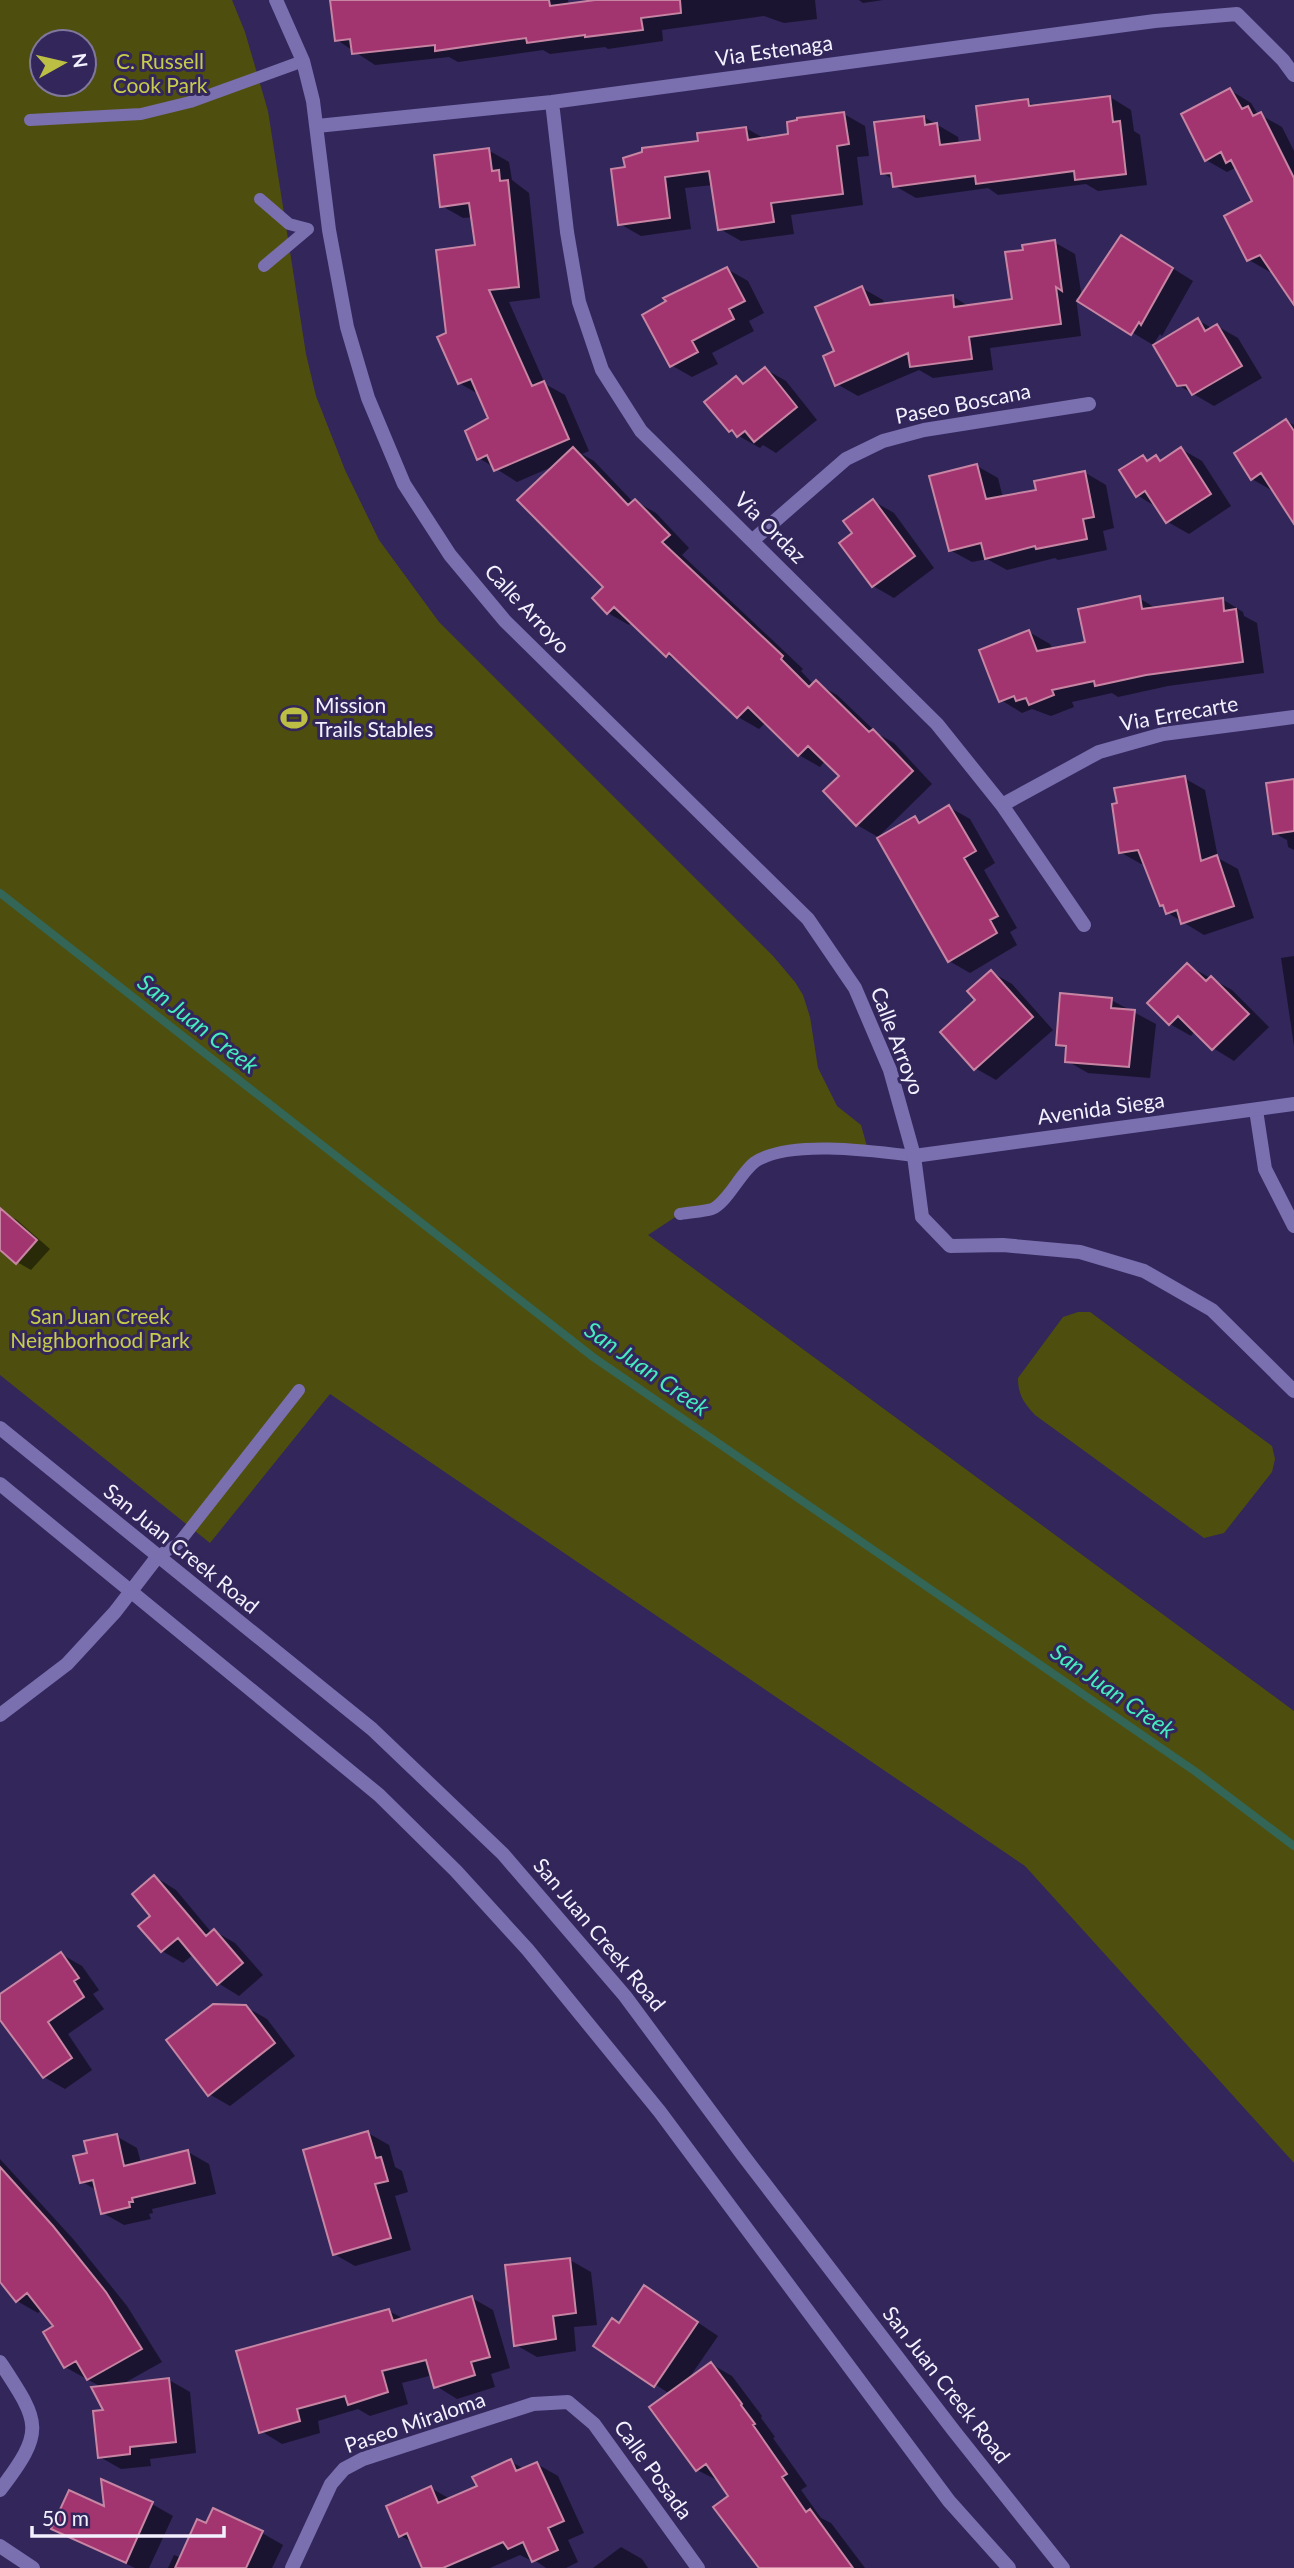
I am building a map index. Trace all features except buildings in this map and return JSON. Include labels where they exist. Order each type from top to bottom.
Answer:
[{"type":"street","name":"Calle Arroyo","points":[[276,0],[303,61],[313,101],[329,230],[347,327],[368,398],[404,484],[450,555],[505,621],[808,919],[855,988],[890,1070],[914,1156],[922,1217],[950,1246],[1003,1245],[1080,1252],[1144,1271],[1212,1310],[1294,1391]]},
{"type":"street","name":"Via Estenaga","points":[[317,127],[552,102],[1155,21],[1237,14],[1283,60],[1294,75]]},
{"type":"street","name":"Via Ordaz","points":[[552,102],[567,232],[579,302],[602,370],[641,431],[937,724],[1002,805],[1084,926]]},
{"type":"street","name":"Paseo Boscana","points":[[753,540],[846,459],[883,441],[924,429],[1089,404]]},
{"type":"street","name":"Via Errecarte","points":[[1002,805],[1099,752],[1163,734],[1294,717]]},
{"type":"street","name":"Avenida Siega","points":[[914,1156],[1294,1104]]},
{"type":"street","points":[[1256,1110],[1265,1169],[1294,1226]]},
{"type":"street","name":"San Juan Creek Road","points":[[0,1428],[372,1729],[503,1854],[625,1996],[742,2154],[1063,2568]]},
{"type":"street","points":[[0,1484],[379,1795],[456,1871],[528,1950],[660,2112],[949,2501],[1009,2568]]},
{"type":"street","points":[[0,1715],[67,1664],[115,1612],[158,1556]]},
{"type":"street","points":[[0,2362],[26,2401],[34,2430],[25,2457],[0,2490]]},
{"type":"street","name":"Paseo Miraloma","points":[[292,2568],[331,2484],[344,2469],[363,2459],[533,2404],[568,2402]]},
{"type":"street","name":"Calle Posada","points":[[568,2402],[594,2424],[698,2568]]},
{"type":"street","points":[[0,2546],[33,2568]]},
{"type":"lane","points":[[30,120],[141,114],[190,102],[303,61]]},
{"type":"lane","points":[[260,199],[289,224],[308,229],[329,230]]},
{"type":"lane","points":[[264,266],[308,229]]},
{"type":"lane","points":[[680,1214],[714,1208],[755,1162],[790,1150],[868,1150],[914,1156]]},
{"type":"lane","points":[[158,1556],[178,1544],[299,1390]]},
{"type":"green space","points":[[0,0],[232,0],[245,32],[268,111],[306,354],[316,396],[345,470],[379,540],[439,622],[773,956],[803,995],[810,1017],[818,1068],[837,1106],[861,1125],[868,1150],[790,1150],[756,1162],[714,1208],[680,1214],[648,1235],[1294,1711],[1294,2163],[1025,1866],[330,1394],[210,1543],[0,1375]]},
{"type":"green space","points":[[1078,1312],[1090,1312],[1272,1446],[1275,1459],[1272,1472],[1224,1533],[1204,1538],[1035,1415],[1025,1403],[1020,1394],[1018,1378],[1063,1317]]},
{"type":"waterway","name":"San Juan Creek","points":[[0,893],[593,1357],[1196,1772],[1294,1846]]},
{"type":"place","name":"Mission Trails Stables","points":[[294,718]]},
{"type":"park label","name":"C. Russell Cook Park","points":[[160,74]]},
{"type":"park label","name":"San Juan Creek Neighborhood Park","points":[[100,1329]]}]
